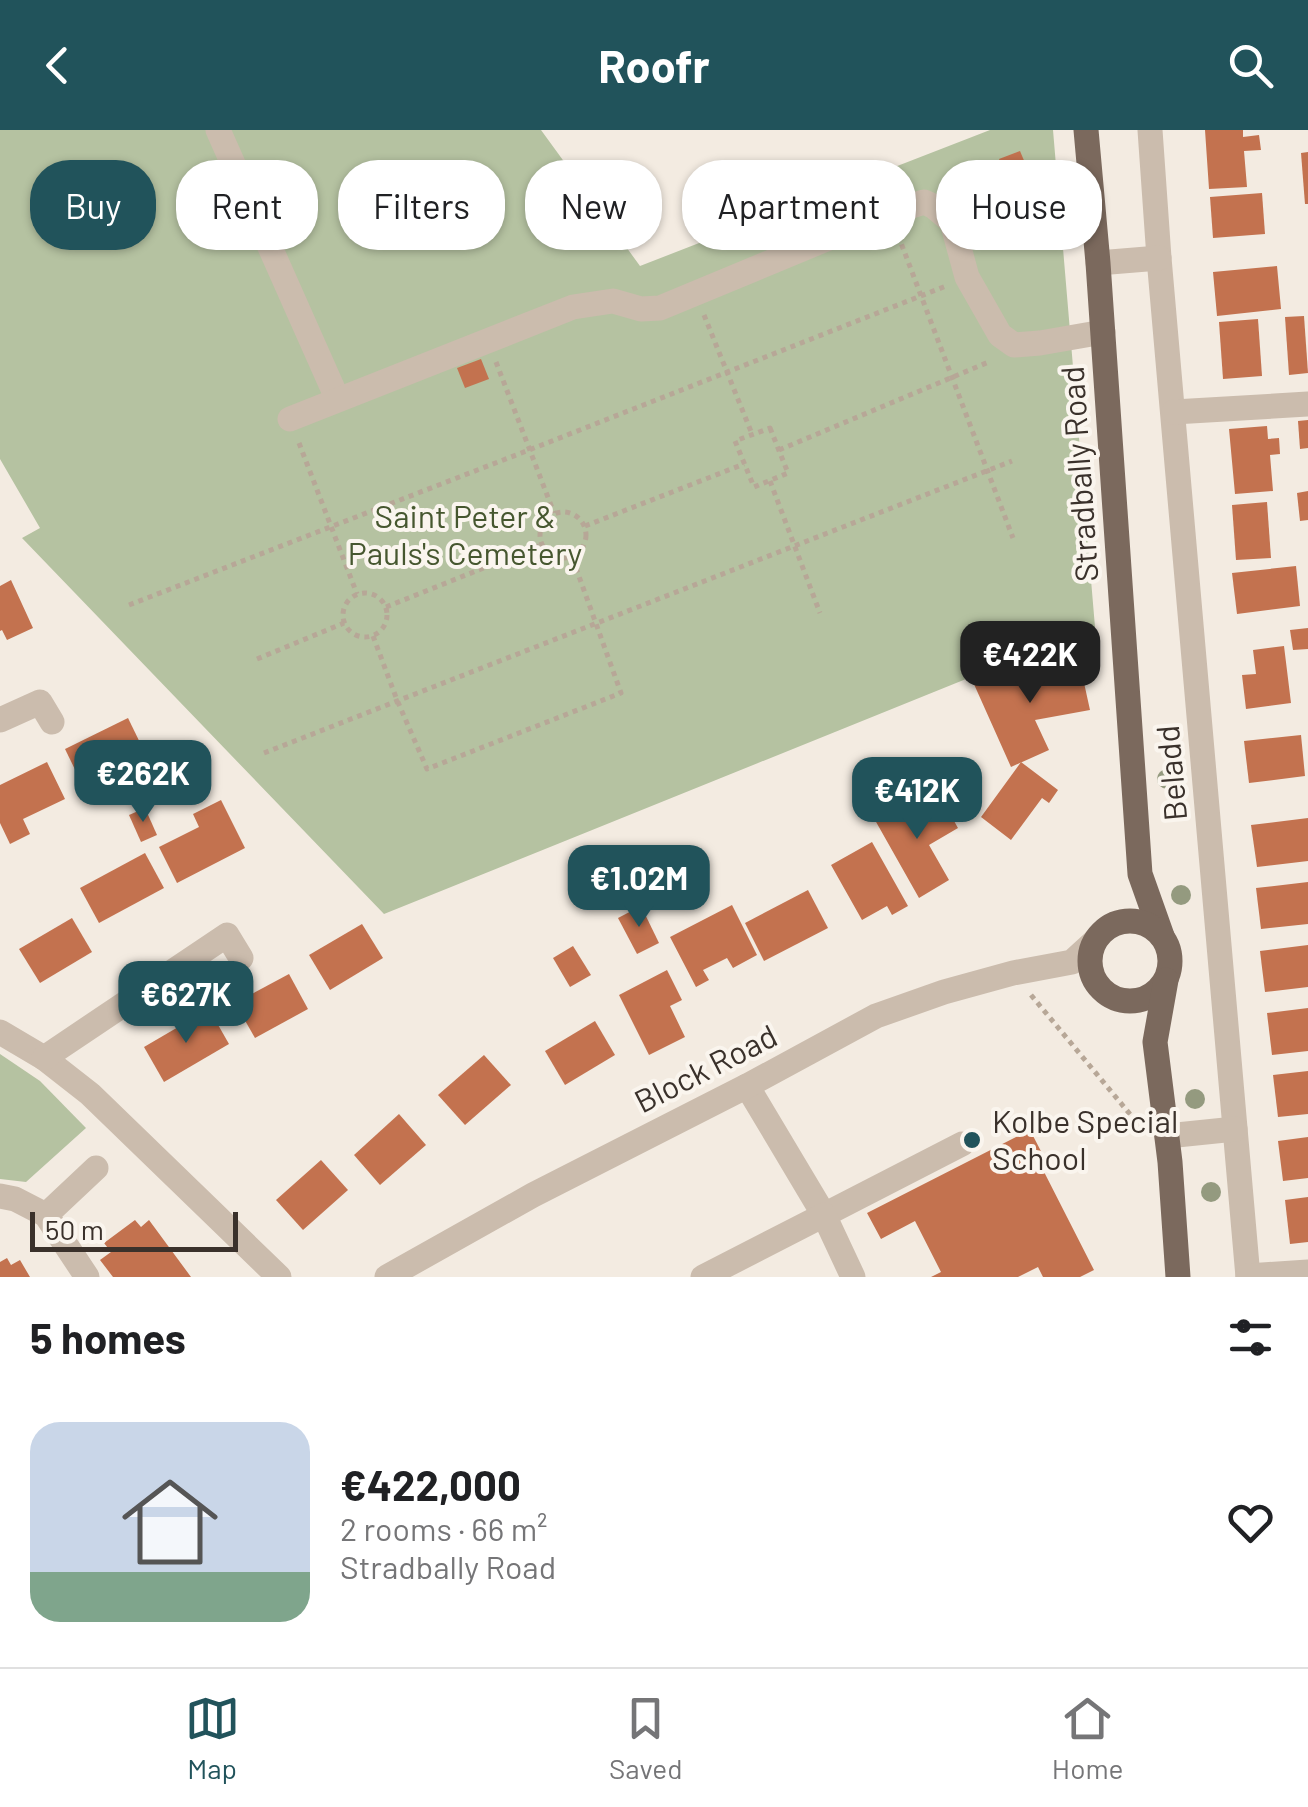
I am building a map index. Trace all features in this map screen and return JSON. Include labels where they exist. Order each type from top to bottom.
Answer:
[{"type":"main road","name":"Stradbally Road","points":[[1086,130],[1140,874],[1162,936]]},
{"type":"main road","name":"Stradbally Road","points":[[1119,922],[1140,874]]},
{"type":"main road","points":[[1154,1042],[1082,967],[1095,941],[1105,929],[1119,922],[1135,920],[1150,925],[1169,950],[1170,965],[1154,1042],[1170,1162],[1178,1277]]},
{"type":"main road","points":[[1111,996],[1141,1000],[1156,992],[1166,980]]},
{"type":"street","points":[[218,130],[337,398]]},
{"type":"street","name":"Beladd","points":[[1150,130],[1248,1276],[1308,1272]]},
{"type":"street","points":[[290,419],[573,307],[613,301],[641,309],[660,308],[800,250]]},
{"type":"street","points":[[960,250],[967,277],[1000,335],[1014,345],[1102,332]]},
{"type":"street","points":[[1098,263],[1159,258]]},
{"type":"street","points":[[1174,412],[1308,404]]},
{"type":"street","points":[[0,720],[40,702],[52,722]]},
{"type":"street","points":[[44,1058],[227,935],[242,958]]},
{"type":"street","name":"Block Road","points":[[387,1277],[532,1194],[876,1016],[1013,973],[1082,967]]},
{"type":"street","points":[[0,1032],[44,1058],[90,1094],[279,1277]]},
{"type":"street","points":[[747,1086],[824,1215],[853,1277]]},
{"type":"street","points":[[1167,1136],[1235,1129]]},
{"type":"street","points":[[702,1277],[962,1144]]},
{"type":"street","points":[[46,1215],[96,1168]]},
{"type":"street","points":[[0,1196],[46,1215],[87,1277]]},
{"type":"path","points":[[904,250],[1013,538]]},
{"type":"path","points":[[129,605],[967,277]]},
{"type":"path","points":[[696,293],[752,434]]},
{"type":"path","points":[[488,340],[554,513]]},
{"type":"path","points":[[779,450],[987,364],[1014,345]]},
{"type":"path","points":[[290,419],[356,594]]},
{"type":"path","points":[[770,428],[788,474],[754,487],[735,442],[752,434],[770,428]]},
{"type":"path","points":[[264,753],[1012,461]]},
{"type":"path","points":[[584,526],[744,464]]},
{"type":"path","points":[[770,481],[820,613]]},
{"type":"path","points":[[554,513],[572,513],[584,526],[585,544],[572,557],[554,557],[542,544],[541,526],[554,513]]},
{"type":"path","points":[[386,606],[542,544]]},
{"type":"path","points":[[373,636],[427,769],[620,693],[572,557]]},
{"type":"path","points":[[356,594],[374,594],[386,606],[386,624],[373,636],[356,636],[344,624],[344,606],[356,594]]},
{"type":"path","points":[[257,658],[344,624]]},
{"type":"path","points":[[1013,973],[1170,1162]]},
{"type":"green space","name":"Saint Peter & Pauls's Cemetery","points":[[0,130],[541,130],[563,160],[525,160],[525,250],[628,250],[640,266],[682,250],[916,250],[916,160],[913,160],[990,130],[1053,130],[1056,160],[936,160],[936,250],[1063,250],[1095,627],[384,914],[22,538],[40,528],[0,459]]},
{"type":"green space","points":[[0,1054],[40,1081],[86,1128],[26,1182],[0,1179]]},
{"type":"building","points":[[1205,130],[1243,130],[1243,137],[1259,135],[1261,150],[1244,151],[1247,187],[1209,189]]},
{"type":"building","points":[[1020,151],[1024,160],[999,160]]},
{"type":"building","points":[[1308,152],[1308,204],[1305,204],[1301,153]]},
{"type":"building","points":[[1262,193],[1265,234],[1213,238],[1210,197]]},
{"type":"building","points":[[1277,266],[1281,309],[1217,316],[1213,272]]},
{"type":"building","points":[[1304,316],[1308,373],[1289,375],[1285,317]]},
{"type":"building","points":[[1258,319],[1262,376],[1223,379],[1219,322]]},
{"type":"building","points":[[481,359],[489,379],[465,388],[457,368]]},
{"type":"building","points":[[1308,420],[1308,448],[1300,449],[1298,421]]},
{"type":"building","points":[[1267,426],[1268,439],[1279,438],[1280,454],[1270,455],[1273,491],[1235,494],[1229,429]]},
{"type":"building","points":[[1308,491],[1308,520],[1300,521],[1297,493]]},
{"type":"building","points":[[1267,502],[1271,558],[1236,560],[1232,505]]},
{"type":"building","points":[[1296,566],[1300,606],[1237,614],[1232,573]]},
{"type":"building","points":[[11,580],[33,628],[7,640],[0,631],[0,586]]},
{"type":"building","points":[[1308,628],[1308,649],[1293,650],[1290,630]]},
{"type":"building","points":[[1284,646],[1291,703],[1246,709],[1242,675],[1256,674],[1253,650]]},
{"type":"building","points":[[1079,660],[1090,710],[1035,720],[1049,750],[1011,767],[973,682],[1011,666],[1017,679],[1054,672],[1052,665]]},
{"type":"building","points":[[128,718],[146,755],[83,786],[65,749]]},
{"type":"building","points":[[1301,735],[1305,776],[1249,783],[1244,741]]},
{"type":"building","points":[[47,762],[65,799],[23,819],[30,834],[10,844],[0,823],[0,785]]},
{"type":"building","points":[[1021,762],[1058,790],[1049,803],[1042,798],[1011,840],[981,817]]},
{"type":"building","points":[[941,798],[958,828],[929,845],[949,880],[919,898],[871,813],[890,802],[901,821]]},
{"type":"building","points":[[221,800],[245,848],[177,883],[159,847],[199,827],[193,814]]},
{"type":"building","points":[[145,808],[157,835],[141,842],[129,815]]},
{"type":"building","points":[[1308,818],[1308,861],[1257,867],[1251,825]]},
{"type":"building","points":[[872,842],[908,906],[892,915],[887,906],[862,920],[831,865]]},
{"type":"building","points":[[145,853],[164,888],[99,923],[80,888]]},
{"type":"building","points":[[1308,882],[1308,924],[1261,929],[1256,888]]},
{"type":"building","points":[[808,890],[828,928],[764,961],[745,923]]},
{"type":"building","points":[[732,905],[757,955],[733,968],[727,958],[703,970],[709,980],[696,987],[670,937]]},
{"type":"building","points":[[641,906],[659,943],[637,954],[618,918]]},
{"type":"building","points":[[72,918],[92,952],[40,983],[19,949]]},
{"type":"building","points":[[362,924],[383,958],[330,990],[309,955]]},
{"type":"building","points":[[1308,945],[1308,987],[1265,992],[1260,951]]},
{"type":"building","points":[[573,946],[591,975],[570,987],[553,958]]},
{"type":"building","points":[[667,970],[682,1000],[670,1006],[685,1037],[649,1055],[619,995]]},
{"type":"building","points":[[289,974],[308,1009],[255,1038],[235,1003]]},
{"type":"building","points":[[1308,1008],[1308,1051],[1272,1055],[1267,1013]]},
{"type":"building","points":[[209,1009],[229,1044],[164,1082],[144,1047]]},
{"type":"building","points":[[595,1021],[615,1055],[565,1085],[545,1051]]},
{"type":"building","points":[[484,1055],[511,1085],[465,1125],[438,1095]]},
{"type":"building","points":[[1308,1071],[1308,1114],[1278,1117],[1273,1075]]},
{"type":"building","points":[[399,1114],[426,1145],[380,1185],[354,1155]]},
{"type":"building","points":[[1030,1130],[1046,1161],[1040,1164],[1094,1270],[1080,1277],[1043,1277],[1038,1267],[1018,1277],[931,1277],[941,1272],[915,1221],[881,1239],[867,1213]]},
{"type":"building","points":[[1308,1137],[1308,1178],[1283,1181],[1278,1141]]},
{"type":"building","points":[[321,1160],[348,1190],[303,1230],[276,1200]]},
{"type":"building","points":[[1308,1197],[1308,1242],[1290,1244],[1285,1200]]},
{"type":"building","points":[[135,1220],[141,1227],[149,1220],[191,1277],[113,1277],[100,1260],[111,1252],[104,1243]]},
{"type":"building","points":[[7,1258],[11,1265],[20,1260],[30,1277],[0,1277],[0,1262]]},
{"type":"place","name":"Kolbe Special School","points":[[972,1140]]}]
